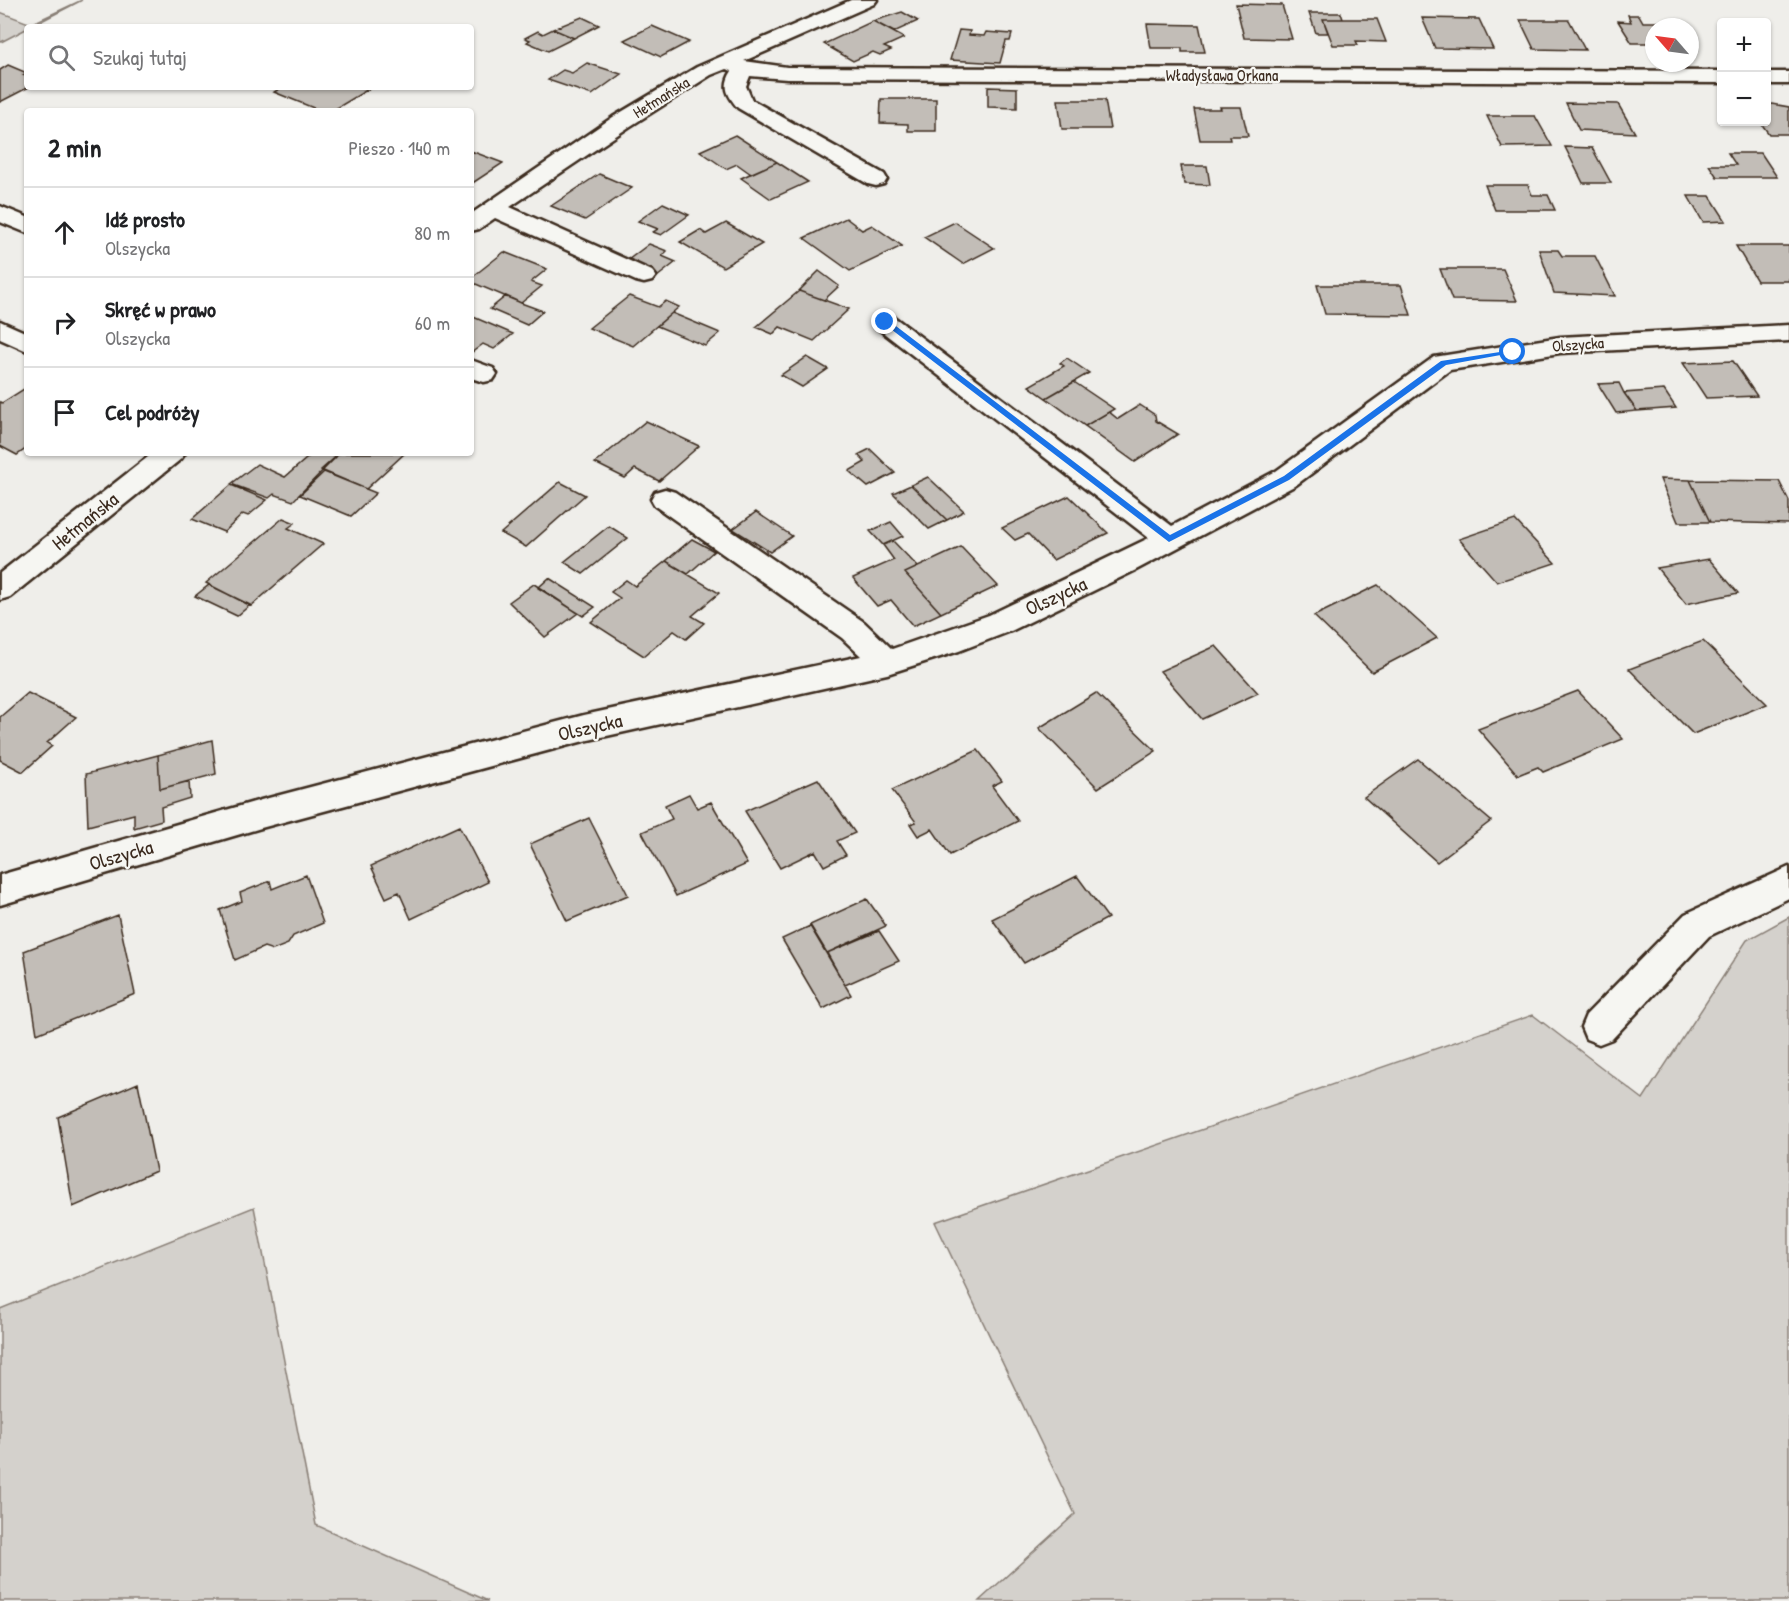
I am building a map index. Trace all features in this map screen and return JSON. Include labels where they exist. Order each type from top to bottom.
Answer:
[{"type":"street","name":"Hetmańska","points":[[474,222],[621,122],[704,71],[735,65],[867,0]]},
{"type":"street","name":"Władysława Orkana","points":[[735,65],[787,73],[1717,77]]},
{"type":"street","points":[[735,65],[734,86],[737,95],[746,104],[876,179]]},
{"type":"street","points":[[1771,78],[1789,78]]},
{"type":"street","points":[[495,209],[644,276]]},
{"type":"street","points":[[0,213],[24,224]]},
{"type":"street","points":[[885,322],[1169,539]]},
{"type":"street","points":[[0,328],[24,341]]},
{"type":"street","name":"Olszycka","points":[[0,890],[261,814],[584,728],[887,662],[948,643],[1000,623],[1124,564],[1286,478],[1443,363],[1560,345],[1789,333]]},
{"type":"street","name":"Hetmańska","points":[[0,589],[167,456]]},
{"type":"street","points":[[665,499],[853,630],[887,662]]},
{"type":"street","points":[[1599,1027],[1697,925],[1789,882]]},
{"type":"shaded area","points":[[82,0],[36,24],[31,24]]},
{"type":"shaded area","points":[[0,12],[31,24],[24,24],[24,30],[1,42]]},
{"type":"shaded area","points":[[1789,917],[1789,1601],[979,1601],[1075,1514],[935,1222],[1533,1015],[1643,1099],[1747,940]]},
{"type":"shaded area","points":[[254,1207],[316,1525],[488,1601],[0,1601],[0,1309]]},
{"type":"building","points":[[1236,4],[1282,5],[1292,39],[1244,38]]},
{"type":"building","points":[[902,12],[918,21],[894,32],[873,21]]},
{"type":"building","points":[[1309,13],[1341,13],[1343,19],[1323,19],[1328,33],[1316,33]]},
{"type":"building","points":[[1628,15],[1639,15],[1645,22],[1645,43],[1632,43],[1618,21],[1631,22]]},
{"type":"building","points":[[582,17],[599,25],[574,38],[553,29]]},
{"type":"building","points":[[1422,18],[1479,19],[1493,49],[1435,48]]},
{"type":"building","points":[[1323,19],[1377,19],[1386,42],[1356,41],[1358,45],[1333,45]]},
{"type":"building","points":[[1520,20],[1569,20],[1585,50],[1534,49]]},
{"type":"building","points":[[873,21],[904,38],[884,47],[891,50],[880,55],[873,52],[853,61],[824,44]]},
{"type":"building","points":[[1147,24],[1199,25],[1205,52],[1182,52],[1182,48],[1151,48]]},
{"type":"building","points":[[652,26],[689,42],[661,57],[624,40]]},
{"type":"building","points":[[553,29],[574,38],[548,51],[527,42],[530,40],[525,38],[538,31],[543,34]]},
{"type":"building","points":[[959,30],[970,31],[969,35],[984,36],[986,32],[1012,34],[1010,41],[1006,41],[1000,63],[950,60]]},
{"type":"building","points":[[587,63],[621,74],[592,95],[548,80],[563,70],[572,73]]},
{"type":"building","points":[[8,65],[24,72],[24,90],[0,102],[0,70]]},
{"type":"building","points":[[988,87],[1017,88],[1017,108],[988,107]]},
{"type":"building","points":[[277,90],[367,90],[337,108],[314,108],[274,92]]},
{"type":"building","points":[[881,99],[936,99],[936,131],[908,131],[908,124],[880,123]]},
{"type":"building","points":[[1058,100],[1105,100],[1110,129],[1062,129]]},
{"type":"building","points":[[1566,103],[1618,104],[1635,133],[1579,130]]},
{"type":"building","points":[[1771,104],[1789,107],[1789,134],[1769,134],[1763,126],[1771,126]]},
{"type":"building","points":[[1220,107],[1241,107],[1248,136],[1229,136],[1230,140],[1200,140],[1194,109],[1221,109]]},
{"type":"building","points":[[1487,116],[1535,116],[1552,146],[1502,147]]},
{"type":"building","points":[[735,135],[777,162],[751,174],[737,164],[726,169],[700,151]]},
{"type":"building","points":[[1565,147],[1592,148],[1611,183],[1583,183]]},
{"type":"building","points":[[474,152],[503,163],[474,182]]},
{"type":"building","points":[[1728,153],[1761,153],[1777,177],[1717,177],[1709,165],[1736,165]]},
{"type":"building","points":[[777,162],[808,182],[771,199],[741,178]]},
{"type":"building","points":[[1181,166],[1207,166],[1210,185],[1184,184]]},
{"type":"building","points":[[599,174],[632,188],[585,220],[551,206]]},
{"type":"building","points":[[1485,185],[1528,185],[1532,195],[1548,195],[1555,210],[1495,210]]},
{"type":"building","points":[[1688,196],[1710,196],[1726,221],[1703,222]]},
{"type":"building","points":[[663,203],[689,215],[661,235],[653,232],[658,229],[638,221]]},
{"type":"building","points":[[846,218],[862,230],[872,225],[902,246],[850,271],[804,238]]},
{"type":"building","points":[[955,222],[994,248],[963,264],[924,237]]},
{"type":"building","points":[[726,223],[762,244],[723,267],[680,242],[700,230],[706,234]]},
{"type":"building","points":[[649,244],[667,251],[662,256],[676,262],[657,277],[624,263]]},
{"type":"building","points":[[1736,246],[1789,246],[1789,281],[1757,281]]},
{"type":"building","points":[[1539,250],[1558,250],[1562,256],[1595,256],[1615,296],[1554,293]]},
{"type":"building","points":[[504,252],[547,269],[531,282],[542,286],[521,303],[474,283],[474,276]]},
{"type":"building","points":[[1440,269],[1503,269],[1517,301],[1452,300]]},
{"type":"building","points":[[819,271],[839,286],[824,300],[799,291]]},
{"type":"building","points":[[1317,285],[1401,285],[1411,315],[1325,314]]},
{"type":"building","points":[[799,291],[849,309],[814,341],[780,327],[773,334],[756,327]]},
{"type":"building","points":[[506,296],[543,311],[527,325],[490,309]]},
{"type":"building","points":[[629,296],[658,307],[666,301],[679,307],[633,346],[589,328]]},
{"type":"building","points":[[672,313],[720,333],[705,346],[657,326]]},
{"type":"building","points":[[474,317],[513,334],[494,349],[483,344],[474,351]]},
{"type":"building","points":[[807,357],[828,369],[802,387],[781,375]]},
{"type":"building","points":[[1067,358],[1089,373],[1046,398],[1029,386],[1064,366],[1060,363]]},
{"type":"building","points":[[1733,361],[1757,396],[1706,398],[1683,363]]},
{"type":"building","points":[[1074,382],[1114,409],[1085,426],[1046,398]]},
{"type":"building","points":[[1619,383],[1637,411],[1616,413],[1598,384]]},
{"type":"building","points":[[24,389],[24,450],[17,455],[0,446],[0,402],[2,403]]},
{"type":"building","points":[[1664,390],[1676,408],[1637,411],[1624,393]]},
{"type":"building","points":[[1140,405],[1155,415],[1156,421],[1178,434],[1135,462],[1085,426],[1109,412],[1118,419]]},
{"type":"building","points":[[646,421],[699,446],[659,481],[635,469],[625,478],[595,463]]},
{"type":"building","points":[[870,449],[895,473],[868,487],[849,471],[865,462],[858,455]]},
{"type":"building","points":[[310,456],[336,457],[293,501],[274,494],[269,498],[231,484],[257,464],[285,477]]},
{"type":"building","points":[[337,456],[402,456],[366,489],[321,470]]},
{"type":"building","points":[[324,472],[376,493],[351,516],[300,495]]},
{"type":"building","points":[[928,477],[964,511],[947,520],[911,485]]},
{"type":"building","points":[[1660,479],[1690,480],[1710,522],[1678,522]]},
{"type":"building","points":[[1690,480],[1779,481],[1789,501],[1789,524],[1710,522]]},
{"type":"building","points":[[560,482],[585,495],[526,547],[501,533]]},
{"type":"building","points":[[231,485],[267,500],[248,516],[243,514],[224,532],[192,519]]},
{"type":"building","points":[[911,485],[947,520],[929,529],[893,493]]},
{"type":"building","points":[[1069,496],[1108,533],[1053,560],[1028,534],[1015,540],[1002,528]]},
{"type":"building","points":[[756,512],[792,536],[770,552],[733,529]]},
{"type":"building","points":[[283,518],[295,523],[288,528],[323,544],[251,606],[206,583]]},
{"type":"building","points":[[1515,520],[1555,563],[1497,582],[1459,539]]},
{"type":"building","points":[[891,522],[903,536],[883,545],[870,531]]},
{"type":"building","points":[[609,526],[628,538],[583,574],[564,562]]},
{"type":"building","points":[[692,539],[714,551],[688,574],[666,561]]},
{"type":"building","points":[[893,541],[918,567],[905,573],[941,613],[913,626],[891,600],[877,606],[853,578],[894,560],[883,545]]},
{"type":"building","points":[[961,547],[998,586],[941,613],[905,573]]},
{"type":"building","points":[[1709,559],[1738,593],[1686,604],[1657,568]]},
{"type":"building","points":[[666,561],[719,593],[692,616],[704,623],[686,639],[674,631],[644,656],[591,622],[620,598],[611,592],[626,580],[635,586]]},
{"type":"building","points":[[549,578],[595,607],[583,616],[538,588]]},
{"type":"building","points":[[534,584],[578,613],[545,637],[509,602]]},
{"type":"building","points":[[209,585],[250,605],[237,616],[195,596]]},
{"type":"building","points":[[1378,585],[1437,638],[1372,672],[1314,616]]},
{"type":"building","points":[[1703,641],[1767,704],[1693,734],[1629,669]]},
{"type":"building","points":[[1216,646],[1258,693],[1202,719],[1160,671]]},
{"type":"building","points":[[1578,691],[1623,739],[1543,772],[1538,767],[1518,775],[1478,729]]},
{"type":"building","points":[[28,693],[76,717],[47,743],[52,746],[23,772],[0,760],[0,717]]},
{"type":"building","points":[[1096,693],[1156,751],[1098,788],[1039,728]]},
{"type":"building","points":[[212,740],[216,774],[160,789],[158,755]]},
{"type":"building","points":[[978,750],[1002,781],[992,786],[1018,821],[950,855],[932,829],[918,836],[910,824],[916,822],[892,790]]},
{"type":"building","points":[[158,755],[160,789],[189,781],[190,798],[161,807],[162,820],[134,828],[134,814],[88,826],[86,774]]},
{"type":"building","points":[[1418,759],[1491,821],[1437,862],[1364,797]]},
{"type":"building","points":[[818,779],[855,833],[837,841],[846,855],[824,866],[815,851],[780,868],[745,811]]},
{"type":"building","points":[[689,794],[697,808],[711,802],[747,864],[676,896],[642,832],[672,819],[665,805]]},
{"type":"building","points":[[589,818],[628,895],[567,921],[530,844]]},
{"type":"building","points":[[459,826],[488,882],[411,919],[399,892],[386,898],[371,866]]},
{"type":"building","points":[[306,875],[323,923],[293,936],[288,944],[273,950],[264,947],[235,960],[220,910],[242,901],[240,893],[270,881],[272,889]]},
{"type":"building","points":[[1077,876],[1108,918],[1024,963],[992,919]]},
{"type":"building","points":[[867,899],[886,926],[827,953],[810,925]]},
{"type":"building","points":[[118,915],[135,994],[37,1034],[24,951]]},
{"type":"building","points":[[810,926],[851,995],[823,1009],[782,939]]},
{"type":"building","points":[[879,931],[899,961],[845,985],[827,953]]},
{"type":"building","points":[[138,1083],[156,1171],[73,1207],[58,1117]]},
{"type":"route","points":[[885,322],[1169,539],[1286,478],[1443,363],[1513,352]]}]
